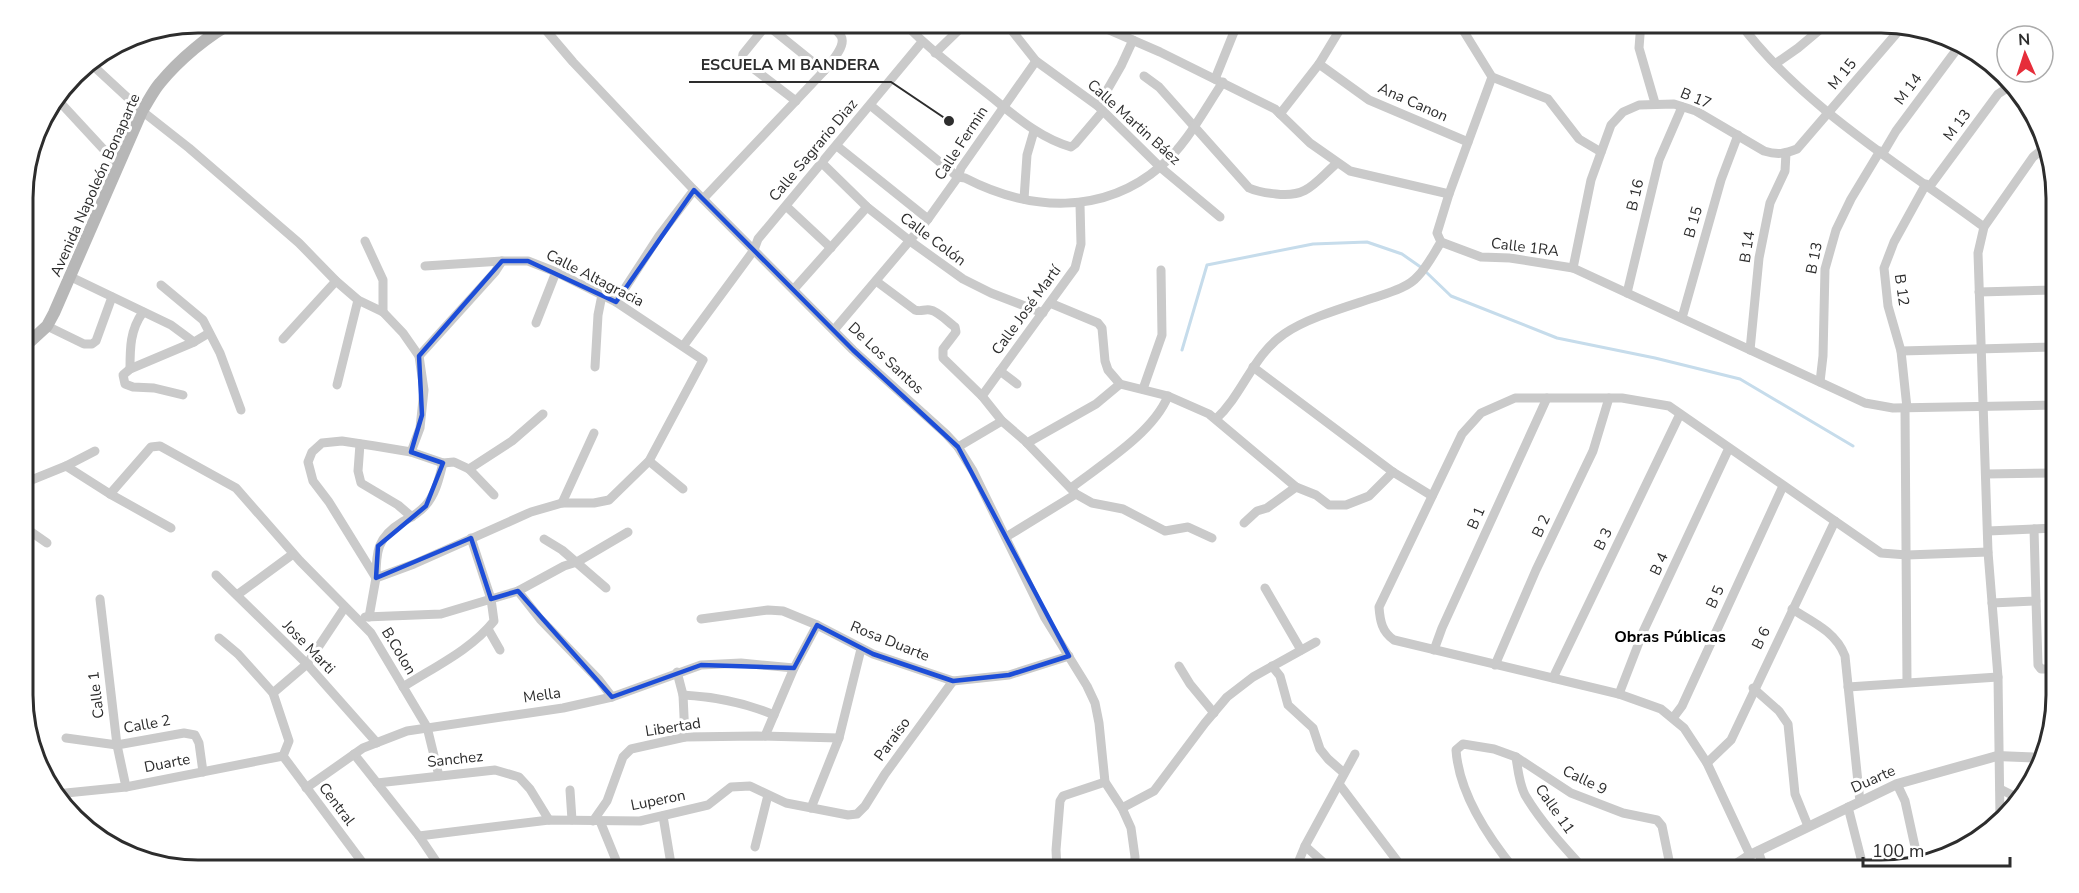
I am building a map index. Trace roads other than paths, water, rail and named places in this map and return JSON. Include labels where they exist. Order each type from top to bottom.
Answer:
[{"type":"main road","name":"Avenida Napoleón Bonaparte","points":[[33,339],[47,326],[71,277],[142,111],[160,83],[216,33]]},
{"type":"street","name":"De Los Santos","points":[[548,33],[694,190],[853,350],[958,447],[1046,618],[1095,703],[1106,782]]},
{"type":"street","points":[[760,33],[742,54],[742,60],[796,101]]},
{"type":"street","points":[[779,33],[824,71]]},
{"type":"street","points":[[703,199],[824,71],[843,42],[838,33]]},
{"type":"street","points":[[913,33],[935,53],[1034,131],[1071,147],[1101,108],[1133,40]]},
{"type":"street","points":[[935,53],[955,33]]},
{"type":"street","name":"Calle Martin Báez","points":[[1014,33],[1036,61],[1101,108],[1160,167],[1220,217]]},
{"type":"street","points":[[1119,33],[1275,109],[1310,143],[1350,171],[1449,194]]},
{"type":"street","points":[[870,105],[958,177],[998,193],[1024,200],[1080,204],[1133,186],[1160,167],[1193,127],[1219,81],[1234,33]]},
{"type":"street","points":[[1280,114],[1319,64],[1334,33]]},
{"type":"street","points":[[1465,33],[1492,77],[1548,99],[1579,139],[1601,152]]},
{"type":"street","points":[[1640,33],[1639,48],[1655,104]]},
{"type":"street","points":[[1747,33],[1757,46],[1829,114],[1984,227]]},
{"type":"street","points":[[1775,63],[1816,33]]},
{"type":"street","name":"M 15","points":[[1829,114],[1896,34]]},
{"type":"street","name":"Calle Sagrario Diaz","points":[[684,345],[754,250],[758,239],[922,42]]},
{"type":"street","name":"M 14","points":[[1881,152],[1955,51]]},
{"type":"street","name":"Calle Fermin","points":[[834,330],[928,219],[1003,106],[1036,61]]},
{"type":"street","name":"Ana Canon","points":[[1319,64],[1369,100],[1468,142]]},
{"type":"street","points":[[96,69],[142,111],[189,148],[299,243],[358,300],[383,312],[403,333],[419,356],[424,390],[423,414],[411,452]]},
{"type":"street","points":[[1144,76],[1159,87],[1249,188],[1258,192],[1295,196],[1311,187],[1337,163]]},
{"type":"street","points":[[1216,419],[1224,411],[1253,367],[1274,342],[1286,332],[1336,310],[1389,292],[1419,276],[1441,242],[1437,233],[1449,194],[1492,77]]},
{"type":"street","name":"M 13","points":[[1928,185],[1998,94],[2005,90]]},
{"type":"street","name":"B 17","points":[[1573,268],[1591,180],[1611,125],[1623,112],[1639,105],[1674,104],[1682,106],[1696,111],[1764,151],[1776,154],[1786,153]]},
{"type":"street","points":[[62,105],[119,166]]},
{"type":"street","name":"B 16","points":[[1627,293],[1659,159],[1682,106]]},
{"type":"street","points":[[1786,153],[1797,149],[1829,114]]},
{"type":"street","points":[[1024,200],[1027,155],[1034,131]]},
{"type":"street","name":"B 15","points":[[1682,318],[1721,180],[1738,135]]},
{"type":"street","points":[[837,146],[928,219]]},
{"type":"street","name":"B 13","points":[[1820,382],[1823,356],[1825,269],[1836,231],[1846,209],[1881,152]]},
{"type":"street","points":[[2000,810],[1998,677],[1988,552],[1978,253],[1984,227],[2033,157],[2039,152]]},
{"type":"street","name":"B 14","points":[[1750,350],[1760,258],[1770,203],[1785,171],[1786,153]]},
{"type":"street","name":"Calle Colón","points":[[822,163],[867,207],[910,242],[963,279],[991,293],[1043,313]]},
{"type":"street","name":"B 12","points":[[1907,682],[1906,408],[1901,351],[1888,306],[1884,268],[1894,242],[1928,185]]},
{"type":"street","points":[[616,302],[659,236],[694,190]]},
{"type":"street","name":"Calle José Martí","points":[[982,396],[1075,268],[1081,244],[1080,204]]},
{"type":"street","points":[[786,206],[831,248]]},
{"type":"street","points":[[794,289],[867,207]]},
{"type":"street","points":[[365,241],[383,280],[383,312]]},
{"type":"street","name":"Calle 1RA","points":[[1441,242],[1481,257],[1510,258],[1573,268],[1865,403],[1893,408],[2046,405]]},
{"type":"street","points":[[419,356],[495,272],[502,261]]},
{"type":"street","name":"Calle Altagracia","points":[[425,266],[528,261],[556,272],[616,302],[684,345],[703,360],[650,461]]},
{"type":"street","points":[[1143,389],[1162,335],[1161,270]]},
{"type":"street","points":[[536,323],[556,272]]},
{"type":"street","points":[[71,277],[171,325],[194,342]]},
{"type":"street","points":[[283,339],[336,281]]},
{"type":"street","points":[[876,281],[915,310],[921,312],[928,309],[933,310],[955,327],[954,336],[943,349],[943,358],[982,396],[1002,421],[1074,491],[1092,503],[1123,509],[1165,531],[1188,527],[1212,538]]},
{"type":"street","points":[[161,285],[203,320],[220,353],[241,411]]},
{"type":"street","points":[[1979,292],[2046,290]]},
{"type":"street","points":[[595,367],[598,315],[602,295]]},
{"type":"street","points":[[47,326],[84,344],[92,344],[96,341],[112,297]]},
{"type":"street","points":[[337,385],[358,300]]},
{"type":"street","points":[[1050,303],[1098,323],[1102,328],[1108,370],[1120,384],[1168,396],[1197,408],[1216,419],[1296,487],[1316,495],[1329,504],[1346,506],[1369,496],[1393,471]]},
{"type":"street","points":[[130,369],[130,343],[136,322],[143,312]]},
{"type":"street","points":[[183,395],[154,388],[133,387],[125,384],[123,375],[130,369],[194,342],[209,333]]},
{"type":"street","points":[[1901,351],[2046,347]]},
{"type":"street","points":[[1253,367],[1393,471],[1432,495]]},
{"type":"street","points":[[1000,371],[1017,384]]},
{"type":"street","points":[[1027,443],[1096,404],[1120,384]]},
{"type":"street","points":[[1006,537],[1074,491],[1147,426],[1168,396]]},
{"type":"street","points":[[1759,860],[1707,763],[1684,728],[1661,708],[1620,694],[1394,640],[1389,636],[1380,621],[1379,607],[1462,434],[1481,413],[1515,398],[1622,398],[1668,406],[1881,553],[1907,555],[1988,552]]},
{"type":"street","name":"B 1","points":[[1434,650],[1546,398]]},
{"type":"street","name":"B 2","points":[[1495,665],[1536,570],[1593,451],[1610,398]]},
{"type":"street","points":[[469,469],[512,441],[543,414]]},
{"type":"street","name":"B 3","points":[[1553,678],[1680,414]]},
{"type":"street","points":[[958,447],[1002,421]]},
{"type":"street","points":[[562,503],[594,433]]},
{"type":"street","points":[[375,579],[329,502],[313,481],[308,462],[312,452],[322,443],[342,441],[411,452],[443,463],[454,462],[469,469],[494,495]]},
{"type":"street","points":[[360,444],[358,471],[361,483],[398,505],[412,517]]},
{"type":"street","name":"B.Colon","points":[[110,494],[151,447],[160,446],[236,488],[296,558],[371,633],[427,727],[439,776]]},
{"type":"street","name":"B 4","points":[[1620,694],[1643,632],[1729,448]]},
{"type":"street","points":[[33,479],[95,451]]},
{"type":"street","points":[[375,579],[531,512],[562,503],[594,503],[609,500],[650,461],[682,489]]},
{"type":"street","points":[[369,617],[378,546],[386,535],[399,524],[426,506],[437,487],[443,463]]},
{"type":"street","points":[[66,466],[171,528]]},
{"type":"street","points":[[1986,474],[2046,473]]},
{"type":"street","name":"B 5","points":[[1673,718],[1682,706],[1783,486]]},
{"type":"street","points":[[1244,523],[1257,511],[1267,508],[1296,487]]},
{"type":"street","name":"B 6","points":[[1707,763],[1731,740],[1753,688],[1835,521]]},
{"type":"street","points":[[1988,531],[2046,528]]},
{"type":"street","points":[[2034,529],[2038,665],[2041,669],[2046,669]]},
{"type":"street","points":[[356,618],[441,614],[518,591],[564,566],[577,562],[628,532]]},
{"type":"street","points":[[33,533],[47,543]]},
{"type":"street","points":[[403,687],[461,650],[495,621],[491,599],[471,538]]},
{"type":"street","points":[[544,540],[562,550],[606,588]]},
{"type":"street","points":[[237,595],[296,558]]},
{"type":"street","name":"Jose Marti","points":[[216,575],[307,664],[377,742]]},
{"type":"street","points":[[1264,588],[1301,650]]},
{"type":"street","points":[[518,591],[540,619],[599,680],[612,697]]},
{"type":"street","name":"Calle 1","points":[[100,599],[117,745],[126,787]]},
{"type":"street","points":[[1992,603],[2036,601]]},
{"type":"street","points":[[273,693],[307,664],[345,607]]},
{"type":"street","points":[[1792,609],[1832,634],[1840,644],[1845,656],[1860,801]]},
{"type":"street","name":"Rosa Duarte","points":[[701,619],[768,610],[783,611],[817,625],[861,649],[953,681]]},
{"type":"street","points":[[765,736],[794,668],[817,625]]},
{"type":"street","points":[[488,629],[500,650]]},
{"type":"street","points":[[219,638],[238,654],[273,693],[289,741],[283,756]]},
{"type":"street","points":[[1122,808],[1154,791],[1227,698],[1253,677],[1316,642]]},
{"type":"street","points":[[811,808],[839,738],[861,649]]},
{"type":"street","points":[[953,681],[1009,675],[1069,656]]},
{"type":"street","name":"Mella","points":[[306,788],[363,748],[406,730],[563,708],[612,697],[701,665],[741,663],[794,668]]},
{"type":"street","points":[[1179,666],[1190,684],[1214,713]]},
{"type":"street","points":[[1272,666],[1280,676],[1288,705],[1313,728],[1320,748],[1328,759],[1344,773]]},
{"type":"street","points":[[677,672],[683,695],[685,737]]},
{"type":"street","points":[[1848,687],[1998,677]]},
{"type":"street","name":"Paraiso","points":[[857,814],[865,806],[885,774],[953,681]]},
{"type":"street","points":[[1753,688],[1779,711],[1788,724],[1795,794],[1808,826]]},
{"type":"street","points":[[683,695],[729,699],[774,715]]},
{"type":"street","name":"Calle 2","points":[[66,738],[117,745],[184,733],[195,735],[199,743],[203,772]]},
{"type":"street","name":"Libertad","points":[[597,821],[623,758],[631,749],[685,737],[839,738]]},
{"type":"street","name":"Calle 9","points":[[1507,860],[1470,802],[1457,762],[1456,750],[1463,744],[1494,749],[1516,757],[1572,793],[1623,813],[1660,822],[1669,860]]},
{"type":"street","points":[[354,754],[435,860]]},
{"type":"street","points":[[1299,860],[1355,754]]},
{"type":"street","name":"Duarte","points":[[66,793],[126,787],[283,756]]},
{"type":"street","name":"Central","points":[[283,756],[360,860]]},
{"type":"street","name":"Duarte","points":[[1743,860],[1897,784],[1998,756],[2033,758]]},
{"type":"street","name":"Calle 11","points":[[1516,757],[1518,776],[1524,794],[1563,847],[1575,860]]},
{"type":"street","name":"Sanchez","points":[[377,783],[495,770],[519,777],[530,789],[549,820]]},
{"type":"street","points":[[1057,860],[1060,801],[1063,796],[1106,782],[1131,828],[1135,860]]},
{"type":"street","points":[[1339,784],[1396,860]]},
{"type":"street","points":[[1897,784],[1905,801],[1917,856]]},
{"type":"street","name":"Luperon","points":[[419,836],[549,820],[640,821],[708,805],[731,787],[750,786],[786,803],[848,815],[857,814]]},
{"type":"street","points":[[2000,789],[2012,794]]},
{"type":"street","points":[[570,790],[572,820]]},
{"type":"street","points":[[755,847],[768,795]]},
{"type":"street","points":[[1848,807],[1861,860]]},
{"type":"street","points":[[663,816],[670,860]]},
{"type":"street","points":[[597,821],[615,860]]},
{"type":"street","points":[[1305,846],[1321,860]]},
{"type":"waterway","points":[[1182,350],[1207,265],[1313,244],[1367,242],[1402,254],[1422,268]]},
{"type":"waterway","points":[[1426,272],[1451,296],[1557,338],[1655,358],[1740,379],[1853,446]]},
{"type":"place","name":"ESCUELA MI BANDERA","points":[[949,121]]},
{"type":"district","name":"Obras Públicas","points":[[1670,637]]}]
